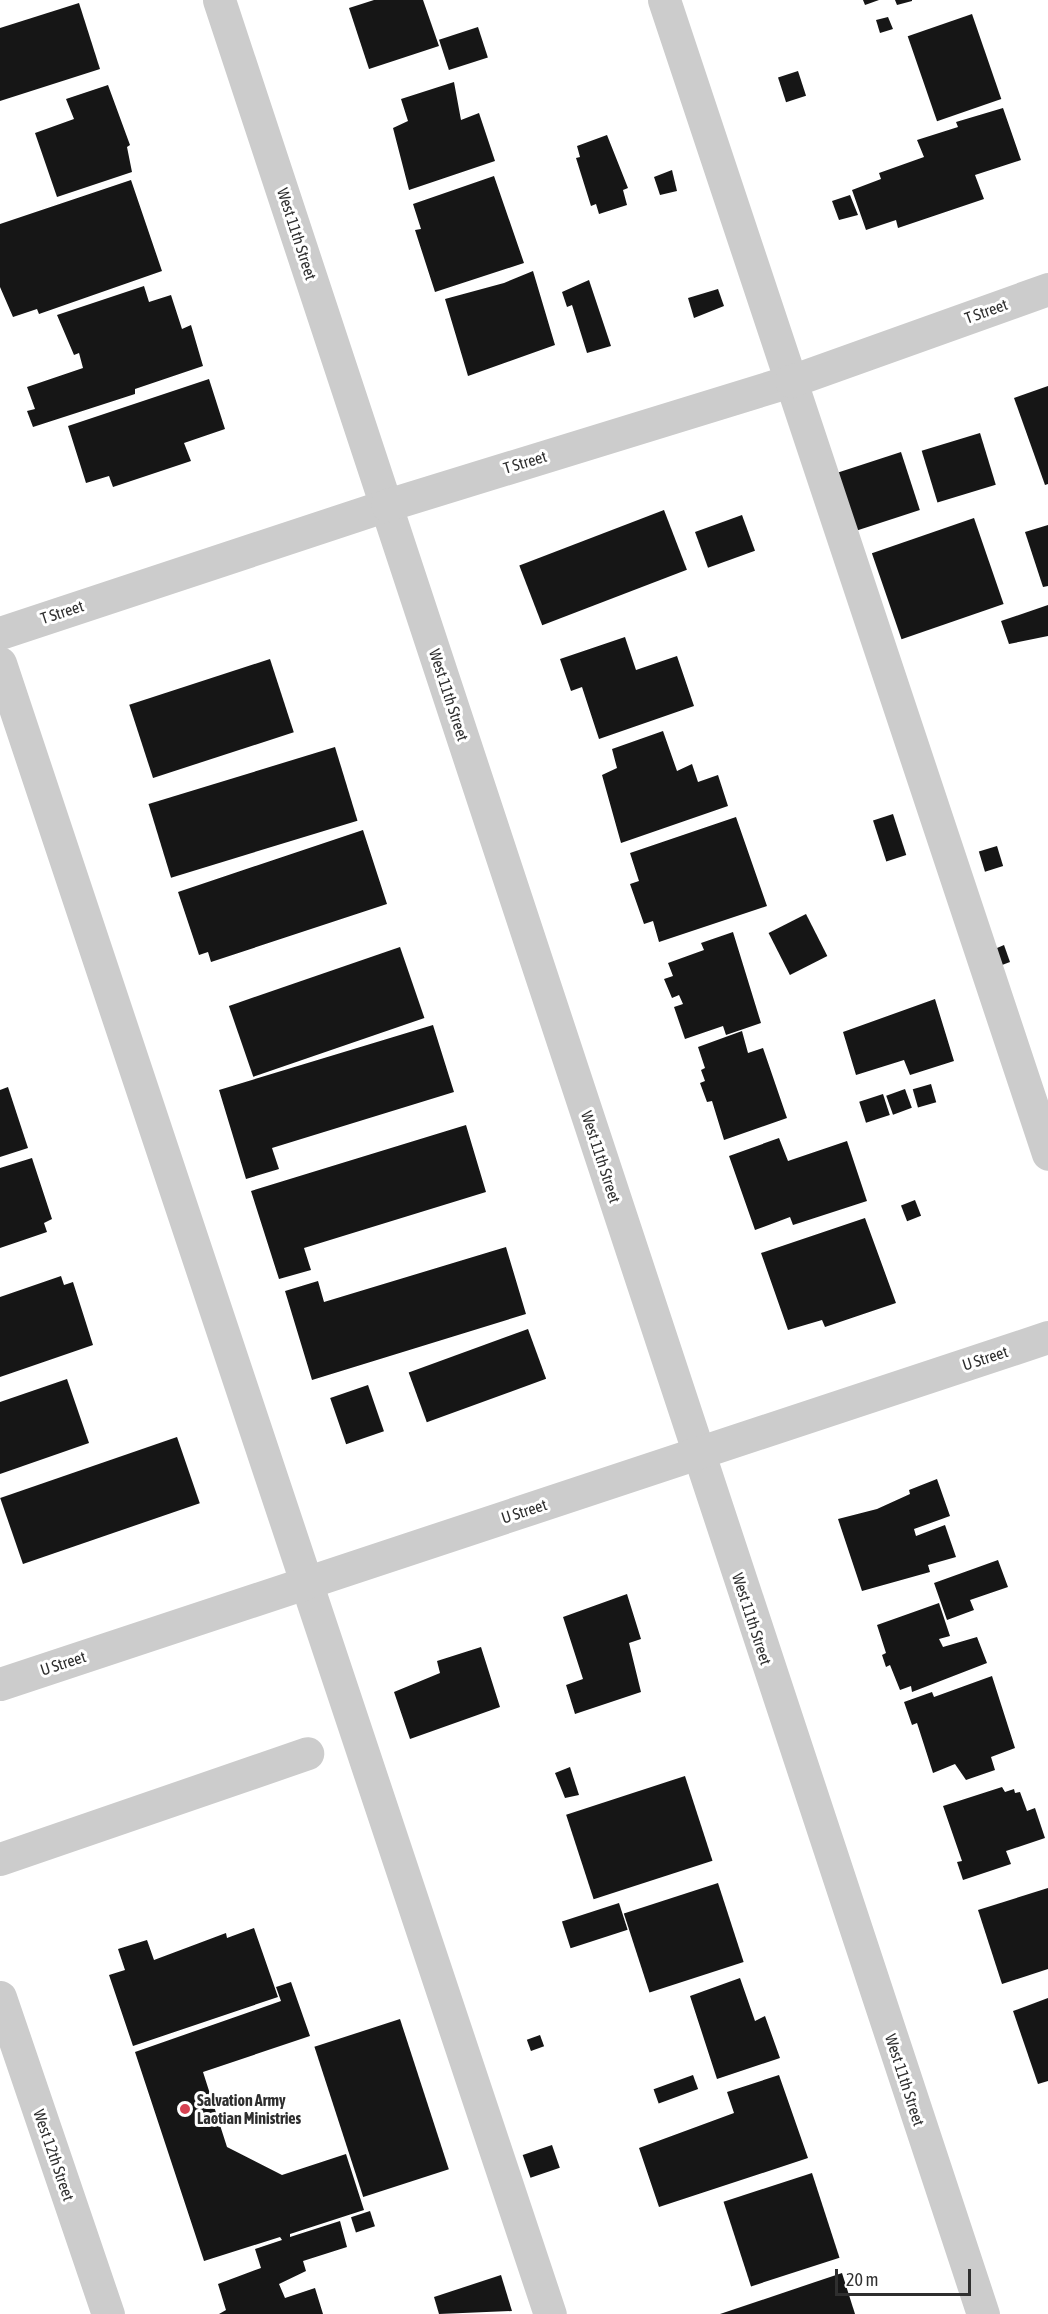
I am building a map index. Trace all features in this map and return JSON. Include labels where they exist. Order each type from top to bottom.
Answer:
[{"type":"street","name":"West 11th Street","points":[[219,0],[983,2314]]},
{"type":"street","points":[[664,0],[1048,1154]]},
{"type":"street","name":"T Street","points":[[0,633],[387,505],[791,381],[1048,289]]},
{"type":"street","points":[[0,663],[550,2314]]},
{"type":"street","name":"U Street","points":[[0,1684],[1048,1337]]},
{"type":"street","points":[[0,1859],[307,1753]]},
{"type":"street","name":"West 12th Street","points":[[0,1997],[108,2314]]},
{"type":"building","points":[[374,0],[423,0],[439,46],[369,69],[349,8]]},
{"type":"building","points":[[863,0],[879,0],[865,5]]},
{"type":"building","points":[[895,0],[912,0],[912,1],[897,5]]},
{"type":"building","points":[[79,3],[100,69],[0,101],[0,28]]},
{"type":"building","points":[[972,14],[1001,99],[937,121],[908,36]]},
{"type":"building","points":[[888,17],[893,29],[880,33],[876,20]]},
{"type":"building","points":[[478,27],[488,57],[449,70],[439,40]]},
{"type":"building","points":[[798,71],[806,96],[786,102],[778,77]]},
{"type":"building","points":[[454,82],[461,120],[479,113],[495,161],[409,190],[393,128],[408,121],[401,99]]},
{"type":"building","points":[[108,85],[130,145],[127,147],[132,172],[57,197],[35,133],[74,119],[66,99]]},
{"type":"building","points":[[1003,108],[1021,160],[975,175],[984,199],[898,228],[896,220],[866,230],[852,190],[881,179],[879,173],[924,157],[917,140],[958,127],[956,122]]},
{"type":"building","points":[[607,135],[628,188],[623,190],[627,205],[599,214],[596,204],[591,206],[576,158],[580,157],[577,146]]},
{"type":"building","points":[[672,170],[677,191],[660,195],[654,177]]},
{"type":"building","points":[[494,176],[524,263],[435,292],[415,230],[421,229],[413,204]]},
{"type":"building","points":[[131,180],[162,271],[39,314],[37,309],[13,317],[0,287],[0,224]]},
{"type":"building","points":[[850,195],[858,215],[839,220],[832,201]]},
{"type":"building","points":[[533,271],[555,345],[468,376],[445,299],[504,283]]},
{"type":"building","points":[[589,280],[611,346],[587,353],[572,305],[567,307],[562,292]]},
{"type":"building","points":[[144,286],[149,302],[171,295],[182,329],[191,325],[203,366],[135,389],[135,394],[33,427],[27,411],[35,409],[27,387],[83,368],[79,353],[74,355],[57,315]]},
{"type":"building","points":[[718,289],[724,306],[694,318],[688,298]]},
{"type":"building","points":[[209,379],[225,429],[184,443],[191,461],[113,487],[109,476],[86,483],[68,426]]},
{"type":"building","points":[[1048,386],[1048,484],[1045,485],[1014,398]]},
{"type":"building","points":[[980,433],[996,485],[937,502],[922,451]]},
{"type":"building","points":[[901,452],[920,510],[852,532],[833,474]]},
{"type":"building","points":[[664,510],[687,570],[542,625],[519,566]]},
{"type":"building","points":[[742,515],[755,551],[708,568],[695,532]]},
{"type":"building","points":[[974,518],[1004,604],[902,639],[872,553]]},
{"type":"building","points":[[1048,525],[1048,586],[1043,587],[1025,532]]},
{"type":"building","points":[[1048,605],[1048,636],[1009,644],[1001,621]]},
{"type":"building","points":[[625,637],[636,670],[677,656],[694,706],[599,739],[582,687],[571,691],[560,659]]},
{"type":"building","points":[[270,659],[294,732],[153,778],[129,705]]},
{"type":"building","points":[[663,731],[677,771],[692,764],[698,782],[718,775],[728,806],[621,843],[602,775],[617,768],[612,749]]},
{"type":"building","points":[[335,747],[358,821],[171,878],[149,804]]},
{"type":"building","points":[[893,814],[906,855],[886,861],[873,820]]},
{"type":"building","points":[[736,817],[767,906],[659,942],[653,921],[644,924],[630,884],[639,881],[630,853]]},
{"type":"building","points":[[363,830],[387,904],[211,962],[208,952],[199,955],[178,892]]},
{"type":"building","points":[[997,846],[1003,866],[985,872],[979,852]]},
{"type":"building","points":[[806,914],[827,956],[790,975],[769,933]]},
{"type":"building","points":[[733,932],[761,1023],[726,1035],[723,1026],[685,1039],[674,1007],[683,1004],[679,995],[672,998],[664,979],[673,976],[668,963],[704,950],[701,943]]},
{"type":"building","points":[[1004,945],[1010,962],[994,968],[990,951]]},
{"type":"building","points":[[400,947],[424,1018],[253,1077],[229,1006]]},
{"type":"building","points":[[935,999],[954,1061],[910,1075],[904,1060],[856,1075],[843,1032]]},
{"type":"building","points":[[433,1025],[454,1092],[272,1148],[279,1169],[246,1179],[219,1090]]},
{"type":"building","points":[[742,1031],[748,1053],[763,1048],[787,1118],[724,1140],[712,1101],[707,1102],[700,1083],[705,1081],[701,1070],[705,1068],[698,1047]]},
{"type":"building","points":[[931,1084],[936,1102],[918,1108],[913,1089]]},
{"type":"building","points":[[8,1087],[28,1148],[0,1157],[0,1090]]},
{"type":"building","points":[[905,1089],[912,1108],[893,1115],[886,1096]]},
{"type":"building","points":[[883,1094],[890,1115],[866,1123],[859,1102]]},
{"type":"building","points":[[466,1125],[486,1192],[304,1248],[311,1270],[279,1279],[251,1191]]},
{"type":"building","points":[[779,1138],[788,1161],[847,1141],[867,1201],[793,1225],[790,1217],[755,1230],[729,1156]]},
{"type":"building","points":[[32,1158],[52,1219],[44,1223],[47,1232],[0,1248],[0,1168]]},
{"type":"building","points":[[915,1200],[921,1216],[907,1221],[901,1205]]},
{"type":"building","points":[[865,1218],[896,1303],[825,1327],[822,1320],[788,1330],[761,1253]]},
{"type":"building","points":[[506,1247],[526,1314],[312,1380],[285,1291],[318,1281],[324,1302]]},
{"type":"building","points":[[61,1276],[64,1285],[73,1282],[93,1345],[0,1377],[0,1297]]},
{"type":"building","points":[[528,1329],[546,1379],[427,1422],[409,1372]]},
{"type":"building","points":[[67,1379],[89,1443],[0,1474],[0,1402]]},
{"type":"building","points":[[368,1385],[384,1431],[346,1444],[330,1398]]},
{"type":"building","points":[[177,1437],[200,1503],[23,1564],[0,1498]]},
{"type":"building","points":[[937,1479],[950,1516],[914,1529],[916,1536],[945,1525],[956,1557],[928,1565],[930,1572],[862,1591],[838,1519],[877,1509],[910,1494],[909,1490]]},
{"type":"building","points":[[998,1560],[1008,1587],[970,1600],[974,1610],[947,1620],[934,1583]]},
{"type":"building","points":[[627,1594],[641,1639],[629,1643],[641,1692],[575,1714],[566,1685],[583,1679],[563,1617]]},
{"type":"building","points":[[939,1603],[950,1636],[939,1639],[943,1647],[977,1637],[987,1663],[912,1692],[911,1686],[900,1690],[890,1665],[886,1667],[882,1655],[886,1653],[877,1625]]},
{"type":"building","points":[[481,1647],[500,1707],[410,1739],[394,1692],[440,1673],[437,1661]]},
{"type":"building","points":[[992,1676],[1015,1748],[991,1757],[995,1770],[966,1780],[955,1764],[933,1773],[917,1723],[912,1725],[904,1702],[932,1692],[934,1697]]},
{"type":"building","points":[[570,1767],[579,1795],[565,1798],[555,1773]]},
{"type":"building","points":[[685,1776],[713,1861],[594,1899],[566,1815]]},
{"type":"building","points":[[1002,1787],[1005,1792],[1014,1789],[1015,1793],[1020,1792],[1027,1811],[1035,1808],[1045,1838],[1006,1851],[1011,1864],[963,1880],[957,1862],[962,1861],[943,1806]]},
{"type":"building","points":[[718,1883],[744,1962],[649,1993],[624,1914]]},
{"type":"building","points":[[1048,1888],[1048,1969],[1002,1984],[978,1910]]},
{"type":"building","points":[[619,1903],[628,1930],[571,1948],[562,1922]]},
{"type":"building","points":[[254,1928],[278,1997],[133,2046],[109,1975],[125,1970],[118,1949],[147,1940],[154,1960],[226,1933],[227,1938]]},
{"type":"building","points":[[740,1978],[755,2021],[765,2016],[780,2058],[717,2079],[690,1996]]},
{"type":"building","name":"Salvation Army Laotian Ministries","points":[[291,1982],[310,2036],[203,2072],[227,2147],[282,2175],[346,2154],[364,2210],[290,2234],[290,2237],[340,2221],[347,2247],[303,2261],[306,2271],[279,2284],[285,2298],[315,2288],[323,2314],[219,2314],[226,2310],[218,2284],[261,2268],[255,2249],[282,2240],[280,2237],[204,2261],[135,2052],[281,2001],[276,1987]]},
{"type":"building","points":[[1048,1998],[1048,2081],[1038,2084],[1013,2011]]},
{"type":"building","points":[[400,2019],[449,2169],[363,2197],[314,2047]]},
{"type":"building","points":[[540,2035],[544,2046],[531,2051],[527,2040]]},
{"type":"building","points":[[693,2075],[698,2089],[659,2103],[654,2089]]},
{"type":"building","points":[[779,2075],[808,2158],[659,2207],[639,2148],[734,2113],[727,2092]]},
{"type":"building","points":[[552,2145],[560,2168],[531,2178],[523,2155]]},
{"type":"building","points":[[812,2173],[840,2258],[751,2286],[724,2202]]},
{"type":"building","points":[[370,2211],[375,2226],[356,2232],[351,2217]]},
{"type":"building","points":[[842,2273],[855,2314],[720,2314]]},
{"type":"building","points":[[501,2275],[512,2311],[439,2314],[434,2297]]},
{"type":"place","name":"Salvation Army Laotian Ministries","points":[[185,2109]]}]
